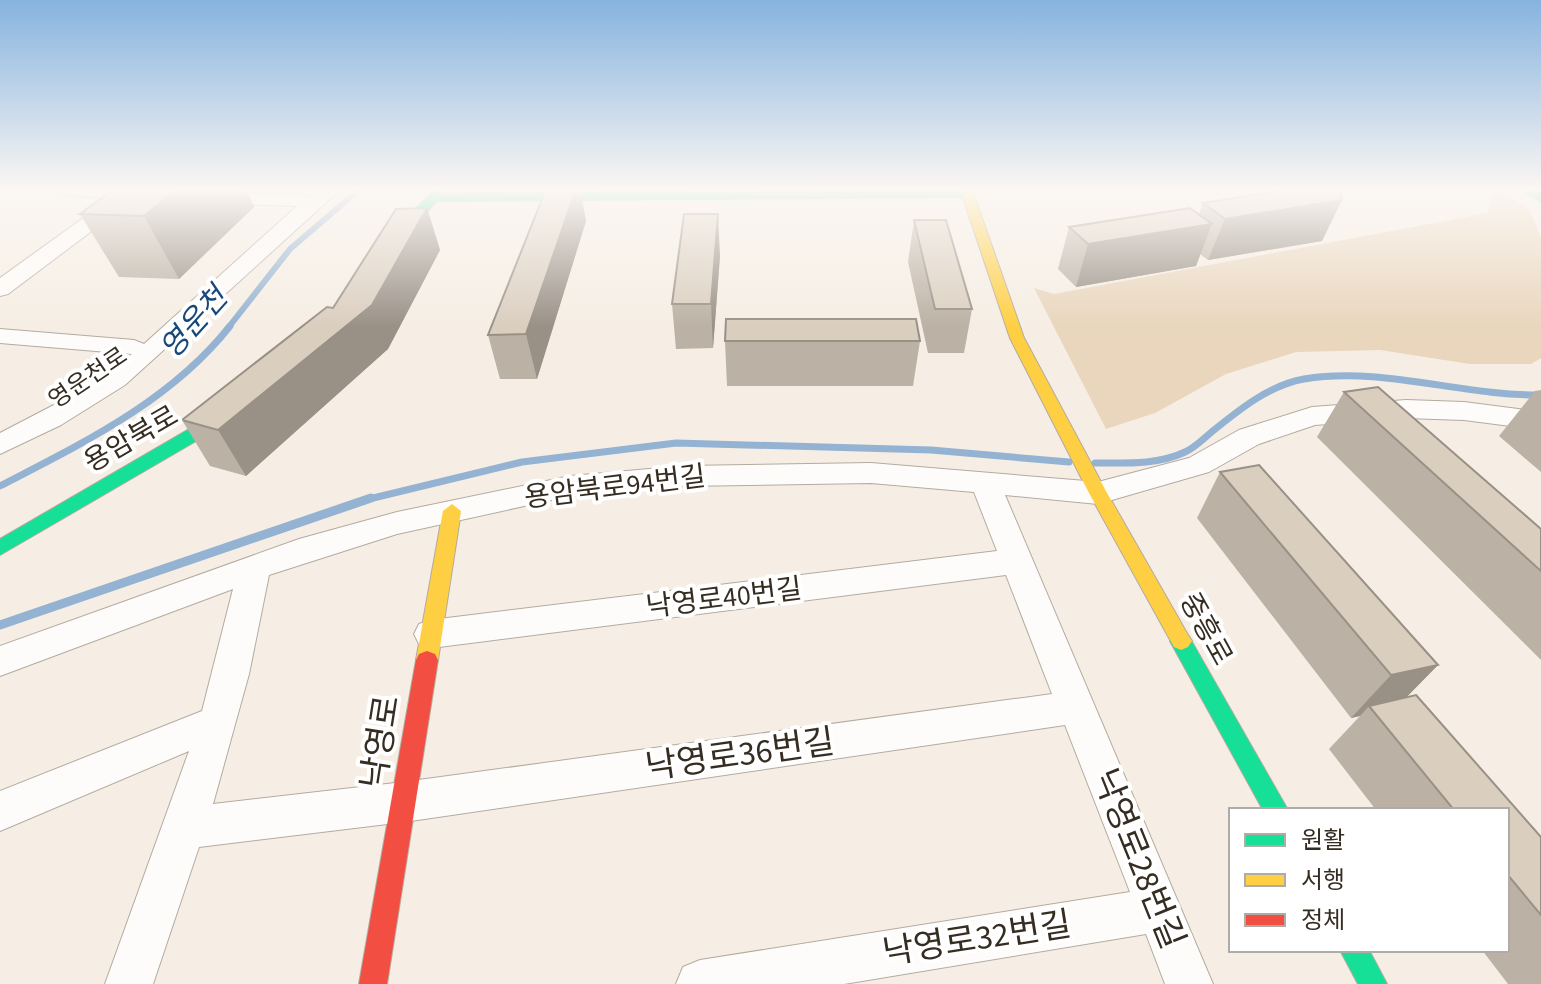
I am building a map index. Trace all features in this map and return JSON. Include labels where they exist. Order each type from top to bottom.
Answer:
[{"type":"street","points":[[0,289],[74,235]]},
{"type":"street","name":"영운천로","points":[[0,431],[62,399],[103,372],[168,318],[254,235]]},
{"type":"street","points":[[0,445],[66,411],[130,369],[273,235]]},
{"type":"street","points":[[373,266],[400,235]]},
{"type":"street","name":"중흥로","points":[[982,235],[1017,338],[1093,483],[1275,808]]},
{"type":"street","points":[[0,336],[134,347]]},
{"type":"street","name":"용암북로","points":[[0,548],[221,419],[258,389]]},
{"type":"street","points":[[1093,483],[1199,465],[1249,437],[1312,416],[1406,409],[1464,411],[1541,421]]},
{"type":"street","name":"용암북로94번길","points":[[0,661],[299,551],[452,511],[570,486],[683,476],[871,473],[985,482],[1093,483]]},
{"type":"street","points":[[985,482],[1081,720]]},
{"type":"street","name":"낙영로","points":[[373,984],[452,511]]},
{"type":"street","name":"낙영로40번길","points":[[431,634],[1016,561]]},
{"type":"street","points":[[132,975],[185,828],[217,722],[242,636],[254,568]]},
{"type":"street","name":"낙영로36번길","points":[[185,828],[1081,720]]},
{"type":"street","name":"낙영로28번길","points":[[1081,720],[1189,984]]},
{"type":"street","points":[[0,811],[217,722]]},
{"type":"street","name":"낙영로32번길","points":[[700,984],[1159,910]]},
{"type":"street","points":[[1355,952],[1373,984]]},
{"type":"shaded area","points":[[1371,235],[1540,235],[1541,358],[1531,364],[1470,364],[1380,350],[1296,352],[1226,374],[1155,413],[1106,429],[1034,288],[1054,294]]},
{"type":"building","points":[[380,235],[412,235],[372,305],[218,430],[182,420],[327,307],[333,308]]},
{"type":"building","points":[[528,235],[560,235],[526,334],[488,335]]},
{"type":"building","points":[[681,235],[716,235],[711,304],[672,304]]},
{"type":"building","points":[[918,235],[950,235],[972,309],[935,309]]},
{"type":"building","points":[[1078,235],[1144,235],[1088,244]]},
{"type":"building","points":[[726,319],[916,319],[920,341],[725,341]]},
{"type":"building","points":[[1378,387],[1541,529],[1541,571],[1344,392]]},
{"type":"building","points":[[1259,465],[1438,665],[1391,675],[1220,472]]},
{"type":"building","points":[[1416,695],[1541,837],[1541,915],[1509,876],[1509,808],[1452,808],[1369,706]]},
{"type":"waterway","name":"영운천","points":[[228,328],[290,249],[306,235]]},
{"type":"waterway","name":"영운천","points":[[0,486],[94,436],[153,398],[207,353],[230,326]]},
{"type":"waterway","points":[[1095,463],[1141,462],[1185,452],[1256,399],[1304,379],[1363,376],[1541,395]]},
{"type":"waterway","points":[[366,500],[522,462],[676,443],[931,450],[1069,462]]},
{"type":"waterway","points":[[366,500],[371,498]]},
{"type":"waterway","points":[[0,625],[366,500]]},
{"type":"traffic: fast","points":[[384,250],[398,235]]},
{"type":"traffic: fast","points":[[0,548],[221,419],[239,405]]},
{"type":"traffic: fast","points":[[1181,641],[1275,808]]},
{"type":"traffic: fast","points":[[1355,952],[1373,984]]},
{"type":"traffic: slow","points":[[982,235],[1017,338],[1098,493],[1181,641]]},
{"type":"traffic: slow","points":[[427,660],[452,511]]},
{"type":"traffic: jam","points":[[373,984],[427,660]]}]
